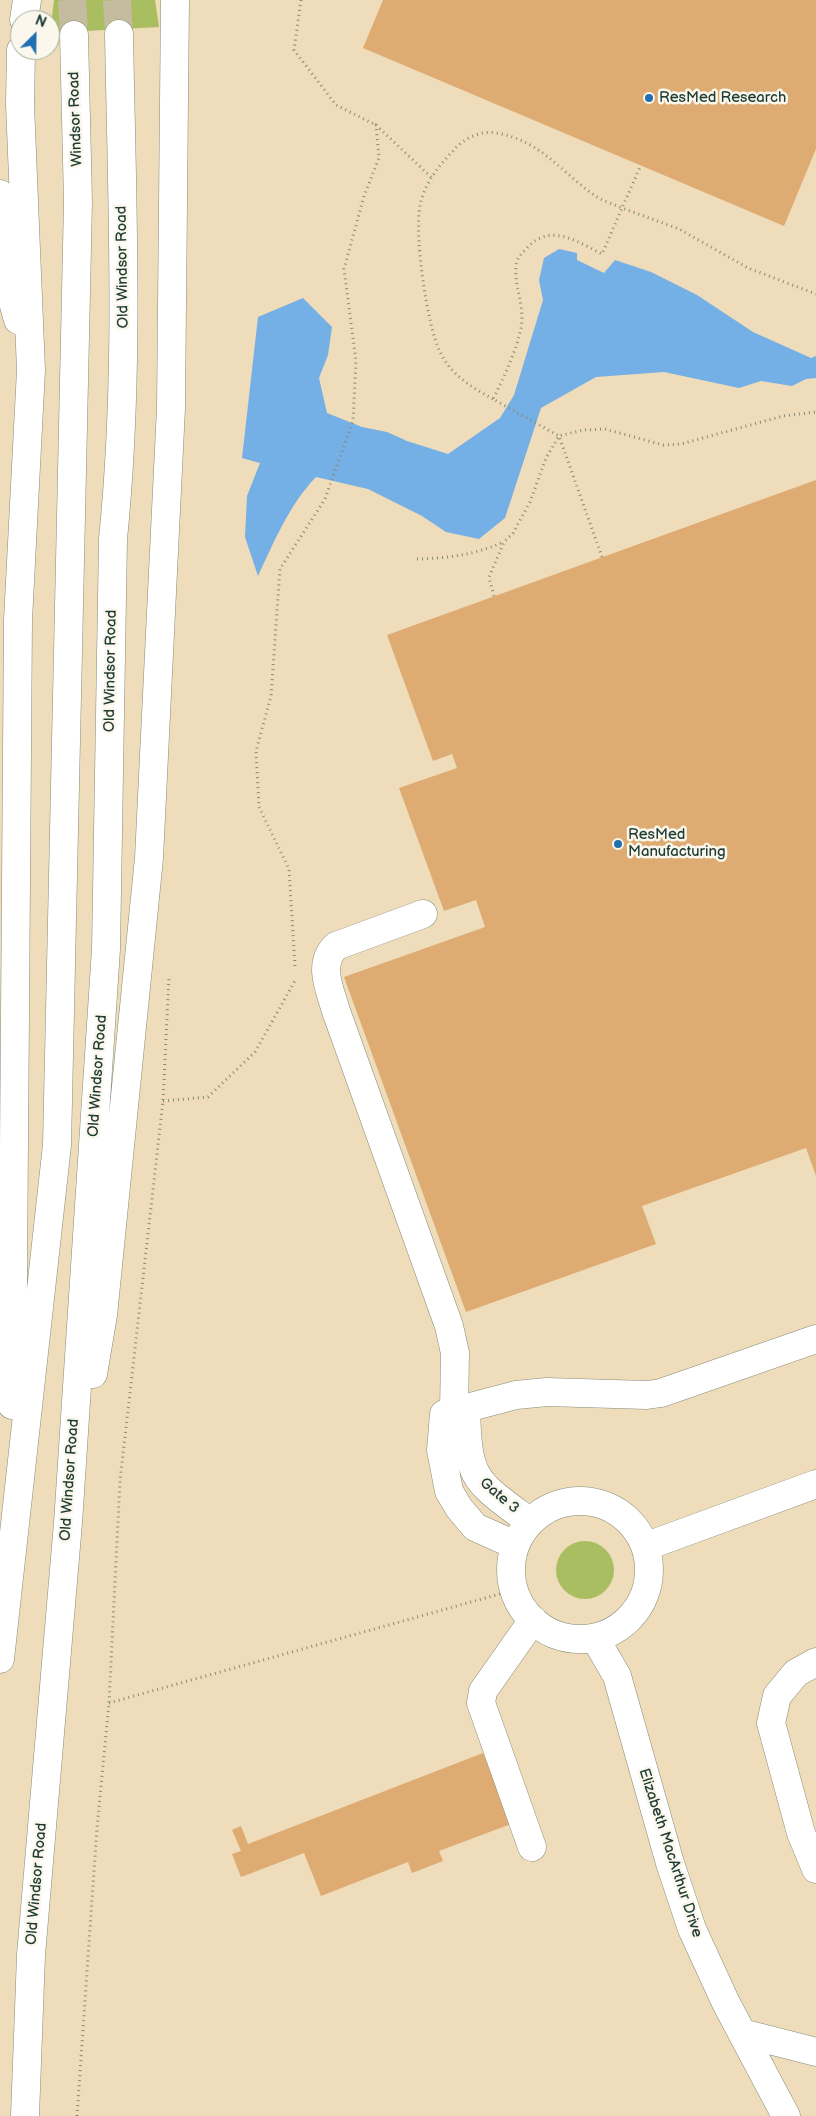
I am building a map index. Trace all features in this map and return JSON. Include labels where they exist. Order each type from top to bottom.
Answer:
[{"type":"main road","points":[[68,1523],[103,1315],[149,858],[171,408],[175,0]]},
{"type":"main road","name":"Old Windsor Road","points":[[25,2116],[32,1955],[68,1523],[106,949],[113,539],[118,492],[124,326],[119,34]]},
{"type":"main road","name":"Windsor Road","points":[[11,1549],[57,1145],[78,202],[74,35]]},
{"type":"main road","points":[[0,1659],[11,1549],[18,620],[31,370],[20,105],[21,60]]},
{"type":"main road","points":[[0,194],[3,266],[31,370]]},
{"type":"main road","points":[[423,914],[336,946],[329,953],[326,963],[326,975],[336,1011],[449,1326],[455,1353],[455,1411],[441,1450],[449,1491],[459,1508],[475,1528],[515,1545]]},
{"type":"main road","points":[[455,1411],[516,1395],[547,1392],[647,1395],[661,1393],[816,1339]]},
{"type":"main road","name":"Gate 3","points":[[455,1411],[473,1473],[487,1490],[530,1522]]},
{"type":"main road","points":[[647,1546],[816,1484]]},
{"type":"main road","points":[[578,1500],[598,1504],[620,1514],[634,1526],[647,1546],[651,1569],[647,1593],[630,1619],[611,1633],[595,1638],[571,1639],[539,1626],[522,1609],[514,1590],[510,1568],[515,1545],[530,1522],[543,1510],[560,1503],[578,1500]]},
{"type":"main road","points":[[532,1847],[480,1703],[483,1691],[533,1620]]},
{"type":"main road","name":"Elizabeth MacArthur Drive","points":[[595,1638],[617,1676],[670,1863],[692,1928],[742,2033],[786,2116]]},
{"type":"main road","points":[[816,1662],[796,1673],[777,1696],[771,1723],[801,1833],[816,1869]]},
{"type":"main road","points":[[742,2033],[816,2052]]},
{"type":"main road","points":[[755,2057],[816,2070]]},
{"type":"path","points":[[301,0],[294,50],[336,105],[376,125],[432,178]]},
{"type":"path","points":[[163,1101],[208,1097],[255,1052],[296,980],[289,869],[258,807],[256,750],[271,696],[280,569],[325,499],[353,421],[356,362],[344,269],[364,196],[379,158],[376,125]]},
{"type":"path","points":[[602,557],[559,436],[468,386],[452,370],[440,352],[428,321],[418,228],[420,206],[432,178],[460,142],[480,133],[495,133],[541,149],[596,197],[679,229],[748,268],[816,294]]},
{"type":"path","points":[[493,399],[505,375],[520,328],[522,304],[516,267],[519,256],[529,245],[543,236],[555,233],[602,254],[641,166]]},
{"type":"path","points":[[494,596],[489,577],[504,542],[513,533],[530,502],[546,458],[559,436],[583,430],[605,429],[663,445],[681,444],[782,416],[816,412]]},
{"type":"path","points":[[417,559],[450,558],[477,553],[504,542]]},
{"type":"path","points":[[109,1703],[514,1590]]},
{"type":"green space","points":[[54,0],[155,0],[159,27],[60,32],[60,10],[53,10]]},
{"type":"green space","points":[[579,1541],[591,1541],[606,1549],[614,1564],[614,1576],[606,1591],[591,1599],[579,1599],[564,1591],[556,1576],[556,1564],[564,1549]]},
{"type":"water","points":[[559,249],[577,253],[577,260],[604,273],[615,260],[651,272],[697,295],[753,332],[811,358],[816,356],[816,378],[806,379],[792,386],[761,381],[739,388],[664,372],[596,377],[541,408],[505,518],[479,539],[446,532],[422,516],[368,489],[316,477],[290,512],[258,576],[245,537],[247,496],[260,463],[242,458],[258,317],[303,298],[332,327],[328,355],[319,378],[327,413],[362,427],[387,432],[407,441],[448,454],[500,418],[514,395],[543,300],[539,280],[544,258]]},
{"type":"building","name":"ResMed Research","points":[[383,0],[816,0],[816,149],[784,226],[363,48]]},
{"type":"building","name":"ResMed Manufacturing","points":[[816,480],[816,1176],[806,1148],[642,1206],[656,1244],[466,1312],[344,977],[485,927],[476,900],[444,911],[399,788],[457,768],[452,754],[433,761],[387,635]]},
{"type":"building","points":[[483,1753],[511,1824],[439,1851],[443,1861],[412,1873],[408,1862],[321,1896],[304,1853],[241,1877],[232,1854],[241,1851],[232,1830],[241,1826],[248,1844]]},
{"type":"tunnel","points":[[72,0],[74,35]]},
{"type":"tunnel","points":[[117,0],[119,34]]},
{"type":"place","name":"ResMed Research","points":[[649,98]]},
{"type":"place","name":"ResMed Manufacturing","points":[[618,844]]}]
